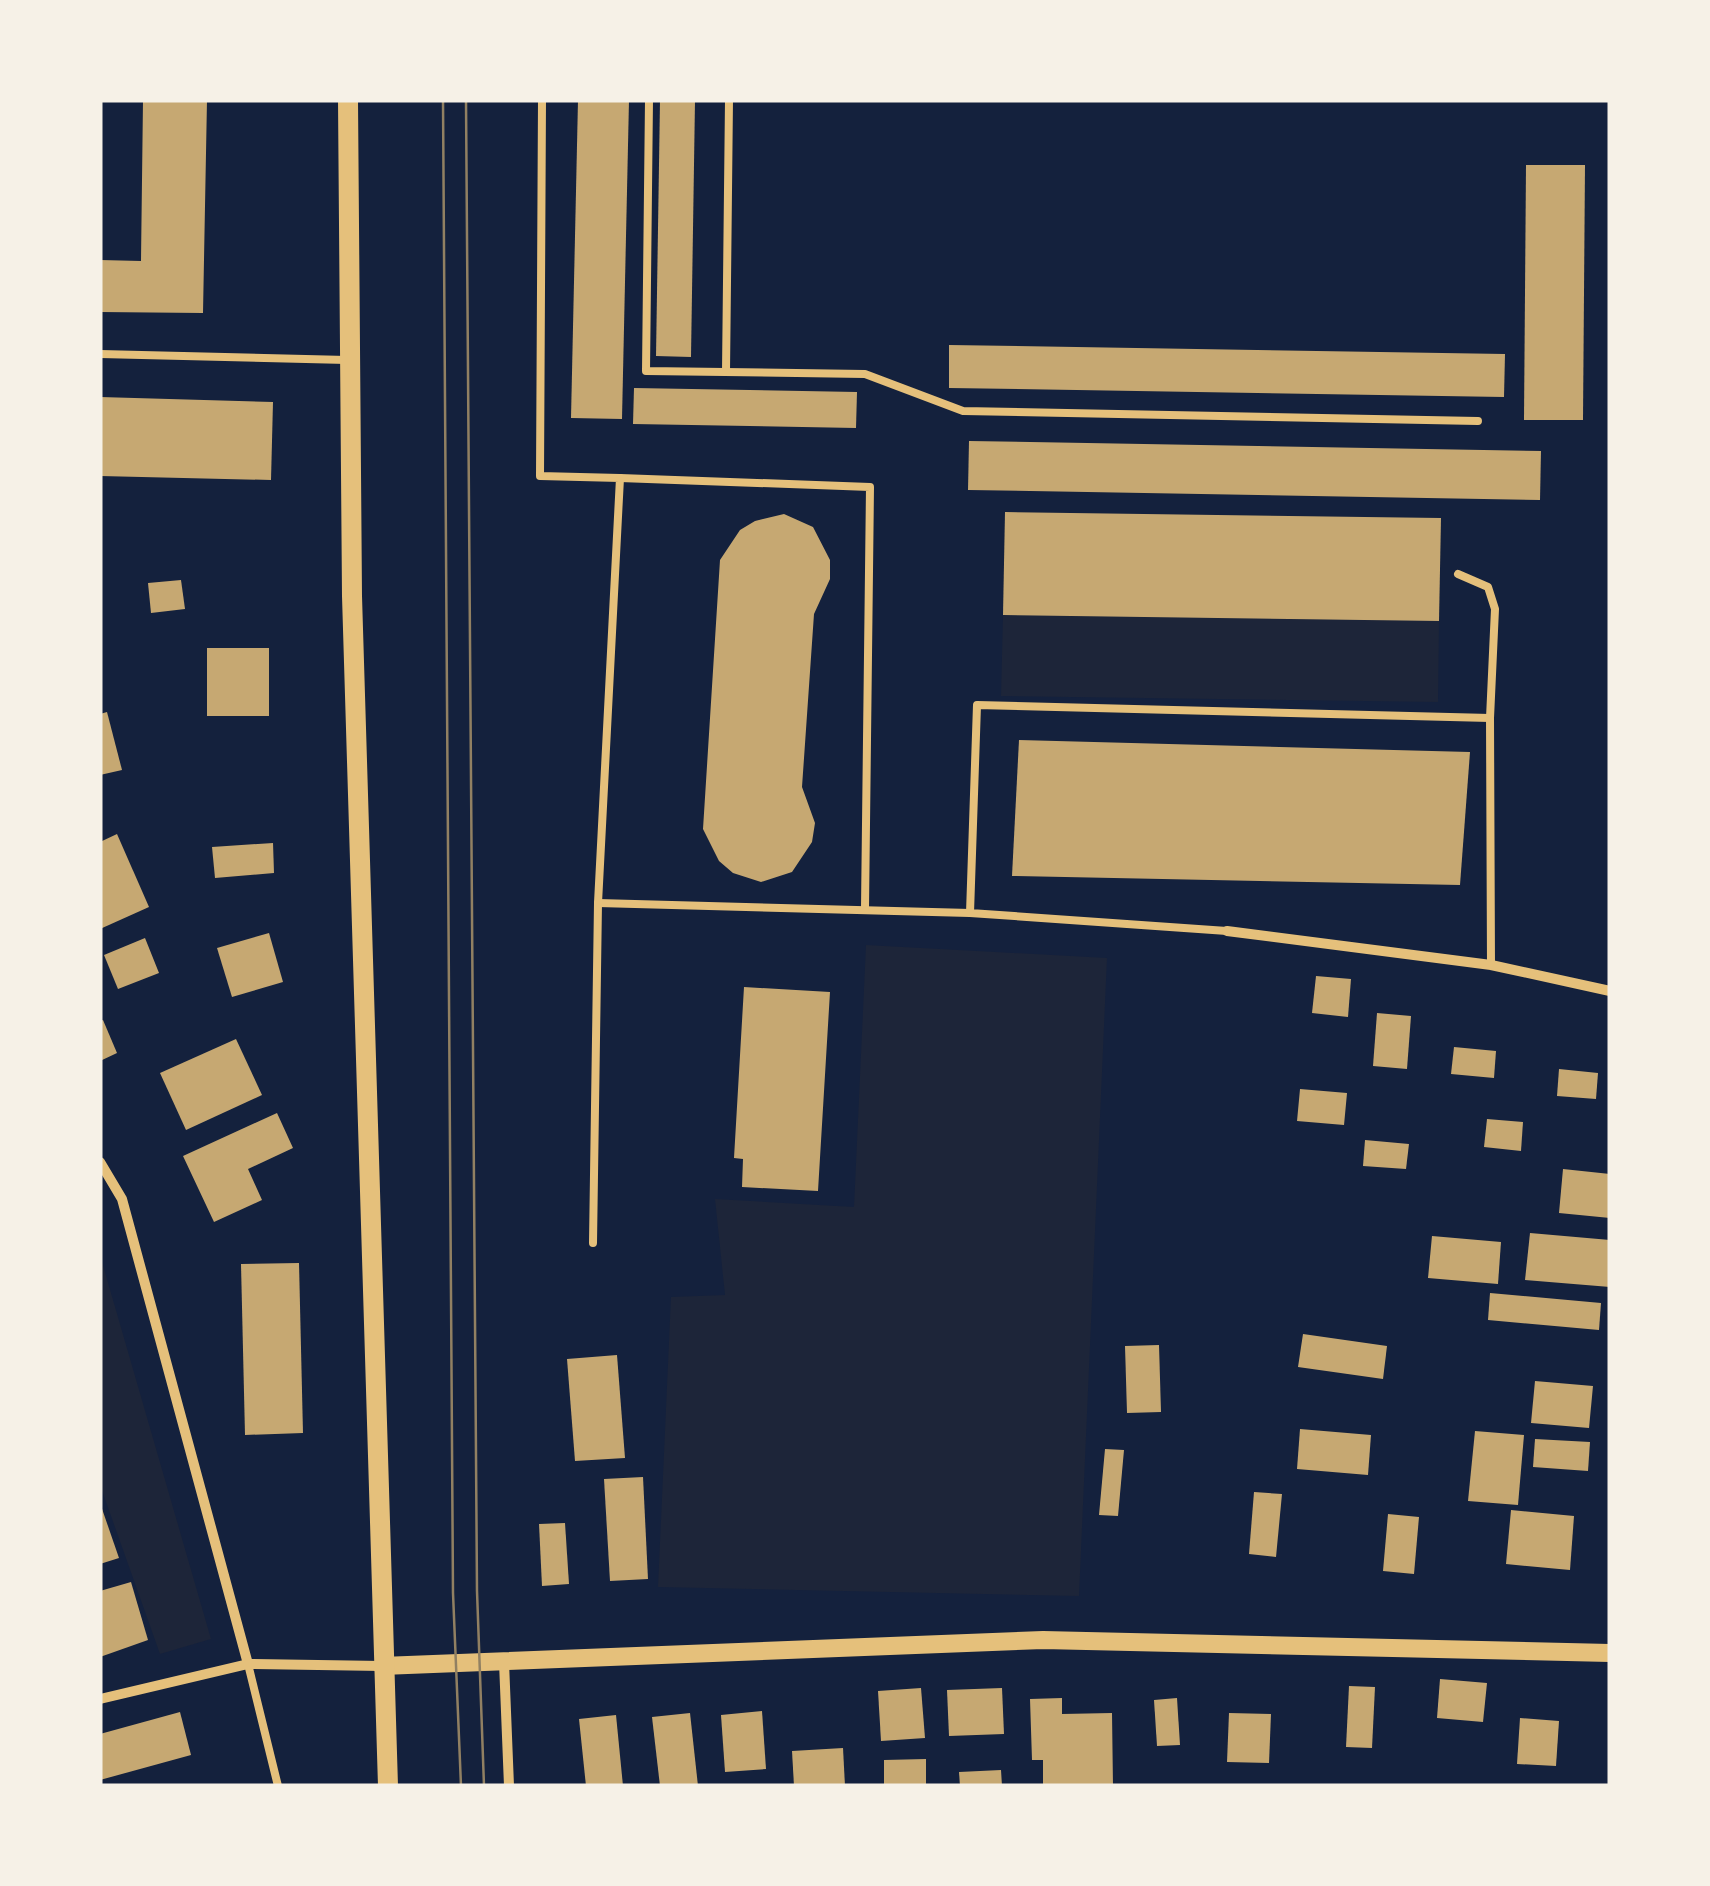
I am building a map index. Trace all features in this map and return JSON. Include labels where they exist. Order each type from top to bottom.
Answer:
[{"type":"main road","points":[[348,100],[347,360],[388,1786]]},
{"type":"street","points":[[1226,931],[1491,965],[1610,992]]},
{"type":"street","points":[[100,1162],[122,1199],[248,1664]]},
{"type":"street","points":[[100,1700],[248,1664],[382,1666],[1043,1640],[1610,1653]]},
{"type":"street","points":[[504,1662],[509,1786]]},
{"type":"lane","points":[[542,100],[540,476],[870,487],[864,908]]},
{"type":"lane","points":[[649,100],[646,371],[865,374],[963,411],[1478,421]]},
{"type":"lane","points":[[726,372],[728,100]]},
{"type":"lane","points":[[100,354],[347,360]]},
{"type":"lane","points":[[593,1243],[598,903],[620,478]]},
{"type":"lane","points":[[1458,574],[1488,587],[1495,609],[1490,718],[1491,965]]},
{"type":"lane","points":[[970,913],[978,705],[1490,718]]},
{"type":"lane","points":[[598,903],[864,908],[1226,931]]},
{"type":"lane","points":[[248,1664],[278,1786]]},
{"type":"shaded area","points":[[1003,615],[1439,621],[1438,702],[1001,696]]},
{"type":"shaded area","points":[[866,945],[1107,958],[1079,1596],[658,1587],[671,1297],[725,1295],[715,1199],[854,1207]]},
{"type":"shaded area","points":[[100,1255],[211,1639],[160,1654],[100,1485]]},
{"type":"building","points":[[143,100],[207,100],[203,313],[100,312],[100,260],[141,261]]},
{"type":"building","points":[[578,100],[629,100],[622,419],[571,418]]},
{"type":"building","points":[[660,100],[695,100],[691,357],[656,356]]},
{"type":"building","points":[[1526,165],[1585,165],[1583,420],[1524,420]]},
{"type":"building","points":[[949,345],[1505,354],[1504,397],[949,388]]},
{"type":"building","points":[[634,388],[857,392],[856,428],[633,424]]},
{"type":"building","points":[[100,397],[273,402],[271,480],[100,476]]},
{"type":"building","points":[[969,441],[1541,451],[1540,500],[968,490]]},
{"type":"building","points":[[1005,512],[1441,518],[1439,621],[1003,615]]},
{"type":"building","points":[[784,514],[813,527],[830,560],[830,579],[814,614],[802,787],[815,823],[812,842],[792,872],[761,882],[733,873],[719,861],[703,829],[720,560],[740,530],[755,521]]},
{"type":"building","points":[[181,580],[185,609],[151,613],[148,583]]},
{"type":"building","points":[[207,648],[269,648],[269,716],[207,716]]},
{"type":"building","points":[[107,712],[122,770],[100,775],[100,714]]},
{"type":"building","points":[[1019,740],[1470,752],[1460,885],[1012,876]]},
{"type":"building","points":[[117,834],[149,907],[100,929],[100,842]]},
{"type":"building","points":[[273,843],[274,873],[215,878],[212,847]]},
{"type":"building","points":[[269,933],[283,982],[232,997],[217,948]]},
{"type":"building","points":[[145,938],[159,973],[118,989],[104,955]]},
{"type":"building","points":[[1316,976],[1351,979],[1348,1017],[1312,1013]]},
{"type":"building","points":[[744,987],[830,992],[818,1191],[742,1187],[743,1159],[734,1158]]},
{"type":"building","points":[[1377,1013],[1411,1016],[1407,1069],[1373,1066]]},
{"type":"building","points":[[103,1020],[117,1053],[100,1061],[100,1021]]},
{"type":"building","points":[[236,1039],[262,1095],[186,1130],[160,1073]]},
{"type":"building","points":[[1454,1047],[1496,1051],[1494,1078],[1451,1074]]},
{"type":"building","points":[[1559,1069],[1598,1073],[1596,1099],[1557,1096]]},
{"type":"building","points":[[1300,1089],[1347,1093],[1344,1125],[1297,1121]]},
{"type":"building","points":[[277,1113],[293,1148],[248,1169],[262,1200],[214,1222],[183,1156]]},
{"type":"building","points":[[1487,1119],[1523,1122],[1521,1151],[1484,1147]]},
{"type":"building","points":[[1365,1140],[1409,1144],[1406,1169],[1363,1166]]},
{"type":"building","points":[[1563,1169],[1610,1174],[1610,1218],[1559,1213]]},
{"type":"building","points":[[1530,1233],[1610,1240],[1610,1287],[1525,1280]]},
{"type":"building","points":[[1432,1236],[1501,1242],[1498,1284],[1428,1278]]},
{"type":"building","points":[[299,1263],[303,1433],[245,1435],[241,1264]]},
{"type":"building","points":[[1490,1293],[1601,1303],[1599,1330],[1488,1320]]},
{"type":"building","points":[[1303,1334],[1387,1346],[1383,1379],[1298,1367]]},
{"type":"building","points":[[1159,1345],[1161,1412],[1127,1413],[1125,1346]]},
{"type":"building","points":[[617,1355],[625,1458],[575,1461],[567,1359]]},
{"type":"building","points":[[1535,1381],[1593,1386],[1589,1428],[1531,1423]]},
{"type":"building","points":[[1300,1429],[1371,1435],[1368,1475],[1297,1469]]},
{"type":"building","points":[[1475,1431],[1524,1435],[1518,1505],[1468,1501]]},
{"type":"building","points":[[1535,1439],[1590,1442],[1588,1471],[1533,1467]]},
{"type":"building","points":[[1105,1449],[1124,1450],[1118,1516],[1099,1515]]},
{"type":"building","points":[[643,1477],[648,1579],[610,1581],[604,1479]]},
{"type":"building","points":[[1254,1492],[1282,1494],[1276,1557],[1249,1554]]},
{"type":"building","points":[[100,1503],[119,1558],[100,1564]]},
{"type":"building","points":[[1511,1510],[1574,1516],[1570,1570],[1506,1564]]},
{"type":"building","points":[[1388,1514],[1419,1517],[1414,1574],[1383,1571]]},
{"type":"building","points":[[565,1523],[569,1584],[542,1586],[539,1524]]},
{"type":"building","points":[[131,1582],[148,1640],[100,1657],[100,1591]]},
{"type":"building","points":[[1440,1679],[1487,1683],[1483,1722],[1437,1718]]},
{"type":"building","points":[[1349,1686],[1375,1687],[1372,1748],[1346,1747]]},
{"type":"building","points":[[921,1688],[925,1738],[881,1741],[878,1691]]},
{"type":"building","points":[[1002,1688],[1004,1734],[949,1736],[947,1690]]},
{"type":"building","points":[[1062,1698],[1062,1714],[1112,1713],[1113,1786],[1043,1786],[1043,1760],[1032,1760],[1030,1699]]},
{"type":"building","points":[[1177,1698],[1180,1745],[1157,1746],[1154,1700]]},
{"type":"building","points":[[762,1711],[766,1769],[725,1772],[721,1715]]},
{"type":"building","points":[[180,1712],[191,1755],[100,1780],[100,1734]]},
{"type":"building","points":[[690,1713],[698,1786],[660,1786],[652,1717]]},
{"type":"building","points":[[1229,1713],[1271,1714],[1269,1763],[1227,1762]]},
{"type":"building","points":[[616,1715],[623,1786],[586,1786],[579,1719]]},
{"type":"building","points":[[1520,1718],[1559,1721],[1556,1766],[1517,1764]]},
{"type":"building","points":[[843,1748],[845,1786],[794,1786],[792,1751]]},
{"type":"building","points":[[926,1759],[926,1786],[884,1786],[884,1760]]},
{"type":"building","points":[[1001,1770],[1002,1786],[960,1786],[959,1772]]},
{"type":"tram line","points":[[443,100],[453,1593],[461,1786]]},
{"type":"tram line","points":[[466,100],[477,1591],[484,1786]]}]
